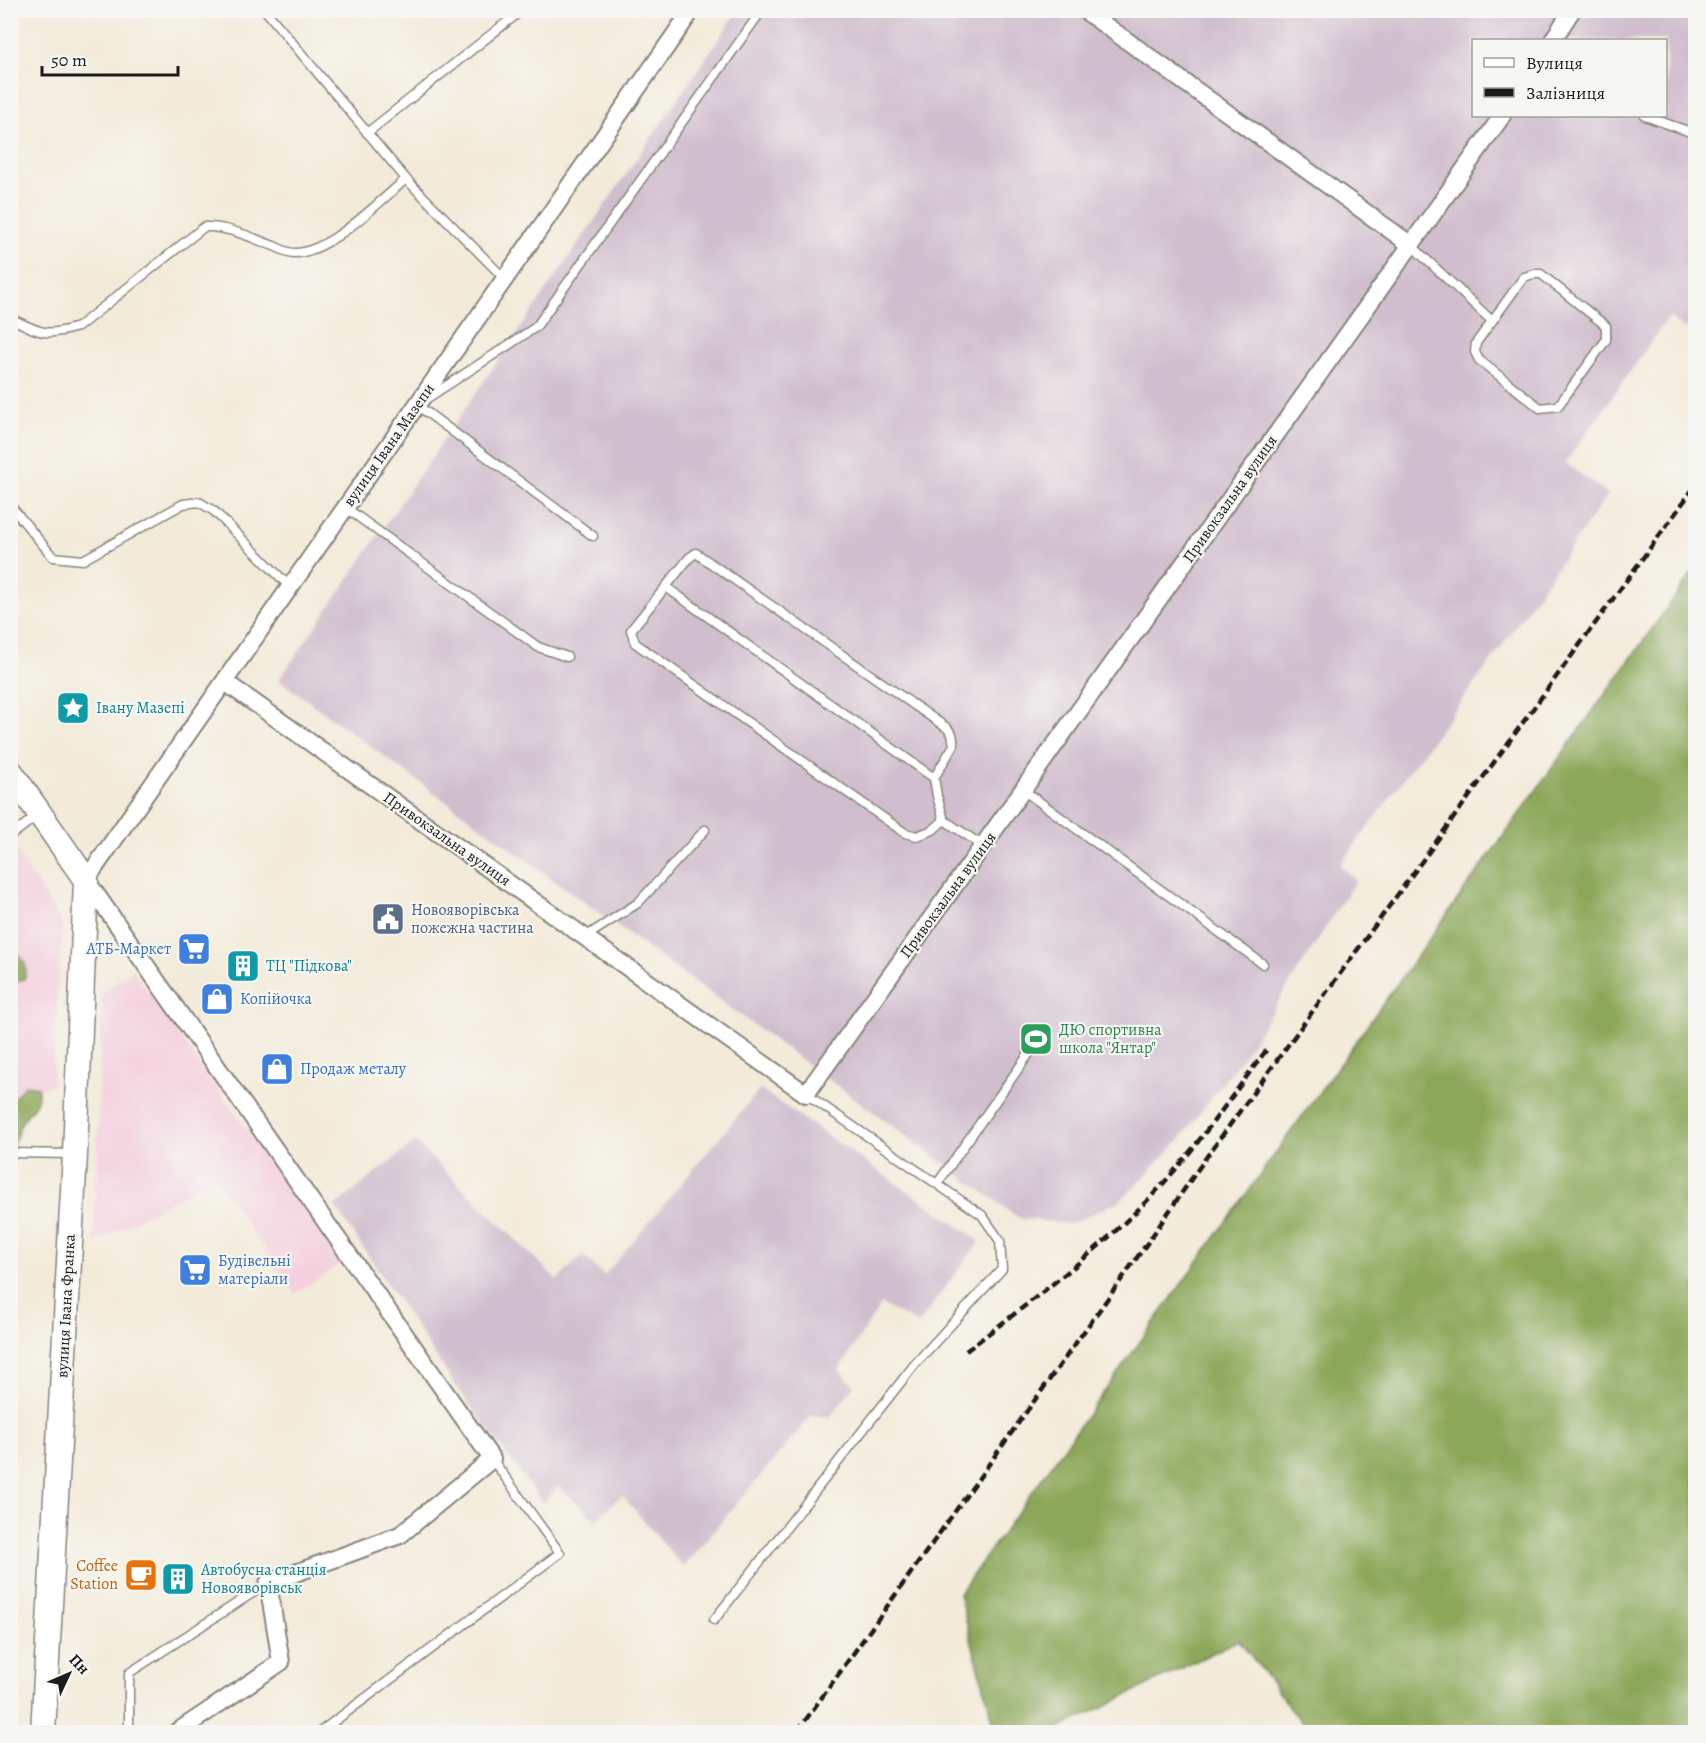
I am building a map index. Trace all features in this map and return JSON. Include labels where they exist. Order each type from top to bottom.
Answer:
[{"type":"street","name":"вулиця Івана Мазепи","points":[[86,880],[692,10]]},
{"type":"street","points":[[1084,10],[1411,245]]},
{"type":"street","points":[[1553,39],[1572,10]]},
{"type":"street","name":"Привокзальна вулиця","points":[[225,682],[806,1094],[1501,117]]},
{"type":"street","points":[[10,771],[492,1459],[400,1535],[268,1583],[281,1662],[177,1732]]},
{"type":"street","name":"вулиця Івана Франка","points":[[43,1732],[75,1154],[86,880]]},
{"type":"lane","points":[[265,10],[406,179],[505,279]]},
{"type":"lane","points":[[368,133],[522,10]]},
{"type":"lane","points":[[593,536],[417,405],[536,327],[762,10]]},
{"type":"lane","points":[[1648,117],[1695,134]]},
{"type":"lane","points":[[10,318],[40,332],[54,334],[78,327],[204,227],[215,226],[231,230],[294,254],[312,250],[330,242],[406,179]]},
{"type":"lane","points":[[1411,245],[1492,321]]},
{"type":"lane","points":[[1541,274],[1599,319],[1606,327],[1606,340],[1558,406],[1540,408],[1479,360],[1475,352],[1476,343],[1492,321],[1524,277],[1541,274]]},
{"type":"lane","points":[[10,505],[53,557],[83,560],[183,504],[199,502],[214,511],[290,587]]},
{"type":"lane","points":[[346,508],[538,647],[567,657]]},
{"type":"lane","points":[[944,820],[933,830],[917,836],[905,832],[635,643],[631,630],[689,558],[696,553],[947,728],[952,734],[954,745],[934,778],[944,820],[983,846]]},
{"type":"lane","points":[[666,587],[934,778]]},
{"type":"lane","points":[[1023,790],[1263,964]]},
{"type":"lane","points":[[10,836],[41,813]]},
{"type":"lane","points":[[584,937],[638,903],[705,830]]},
{"type":"lane","points":[[937,1184],[1033,1048]]},
{"type":"lane","points":[[714,1620],[915,1364],[1002,1269],[1000,1241],[982,1215],[806,1094]]},
{"type":"lane","points":[[10,1153],[75,1154]]},
{"type":"lane","points":[[320,1732],[560,1553],[492,1459]]},
{"type":"lane","points":[[129,1732],[129,1673],[268,1583]]},
{"type":"shaded area","points":[[738,11],[1695,11],[1695,316],[1685,330],[1669,317],[1565,463],[1608,494],[1497,653],[1340,865],[1356,880],[1244,1055],[1178,1142],[1120,1201],[1070,1224],[1019,1218],[279,680]]},
{"type":"shaded area","points":[[15,849],[62,923],[52,1086],[11,1094],[10,852]]},
{"type":"shaded area","points":[[132,969],[342,1263],[295,1294],[216,1177],[94,1243],[102,992]]},
{"type":"shaded area","points":[[760,1089],[980,1241],[918,1324],[881,1304],[839,1370],[854,1385],[830,1417],[812,1415],[683,1567],[623,1496],[596,1520],[558,1486],[543,1503],[457,1388],[335,1206],[415,1142],[557,1280],[583,1255],[604,1276]]},
{"type":"green space","points":[[1695,569],[1695,1732],[1309,1732],[1239,1640],[1052,1732],[996,1732],[959,1594]]},
{"type":"green space","points":[[10,943],[26,968],[24,979],[15,982],[11,978]]},
{"type":"green space","points":[[25,1085],[38,1087],[37,1100],[20,1126],[11,1148],[11,1101]]},
{"type":"railway","points":[[797,1732],[1146,1245],[1205,1159],[1696,485]]},
{"type":"railway","points":[[966,1351],[1067,1272],[1116,1230],[1161,1186],[1189,1153],[1268,1048]]},
{"type":"place","name":"Івану Мазепі","points":[[73,708]]},
{"type":"place","name":"Новояворівська пожежна частина","points":[[388,919]]},
{"type":"place","name":"АТБ-Маркет","points":[[194,949]]},
{"type":"place","name":"ТЦ \"Підкова\"","points":[[243,966]]},
{"type":"place","name":"Копійочка","points":[[217,999]]},
{"type":"place","name":"ДЮ спортивна школа \"Янтар\"","points":[[1036,1039]]},
{"type":"place","name":"Продаж металу","points":[[277,1069]]},
{"type":"place","name":"Будівельні матеріали","points":[[195,1270]]},
{"type":"place","name":"Coffee Station","points":[[141,1575]]},
{"type":"place","name":"Автобусна станція Новояворівськ","points":[[178,1579]]}]
